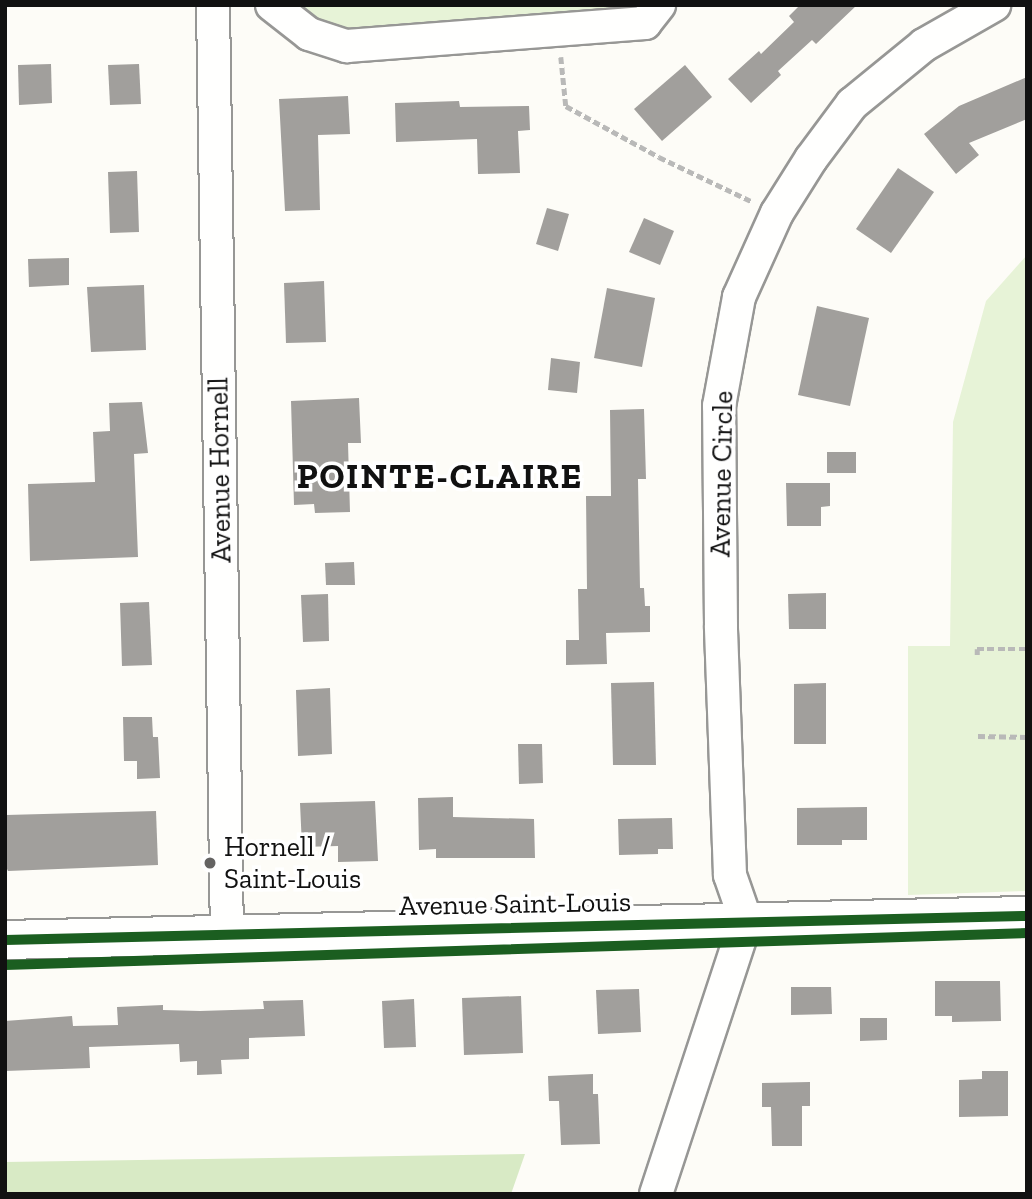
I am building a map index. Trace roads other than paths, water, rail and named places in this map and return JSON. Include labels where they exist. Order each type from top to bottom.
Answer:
[{"type":"street","name":"Avenue Hornell","points":[[213,5],[227,935]]},
{"type":"street","points":[[272,5],[309,34],[347,46],[645,23],[659,5]]},
{"type":"street","name":"Avenue Circle","points":[[746,921],[730,875],[720,626],[719,406],[739,297],[777,214],[811,159],[852,104],[924,45],[994,5]]},
{"type":"street","name":"Avenue Saint-Louis","points":[[5,940],[1027,916]]},
{"type":"street","points":[[656,1194],[746,921]]},
{"type":"place","name":"Hornell / Saint-Louis","points":[[210,863]]},
{"type":"district","name":"POINTE-CLAIRE","points":[[440,476]]}]
